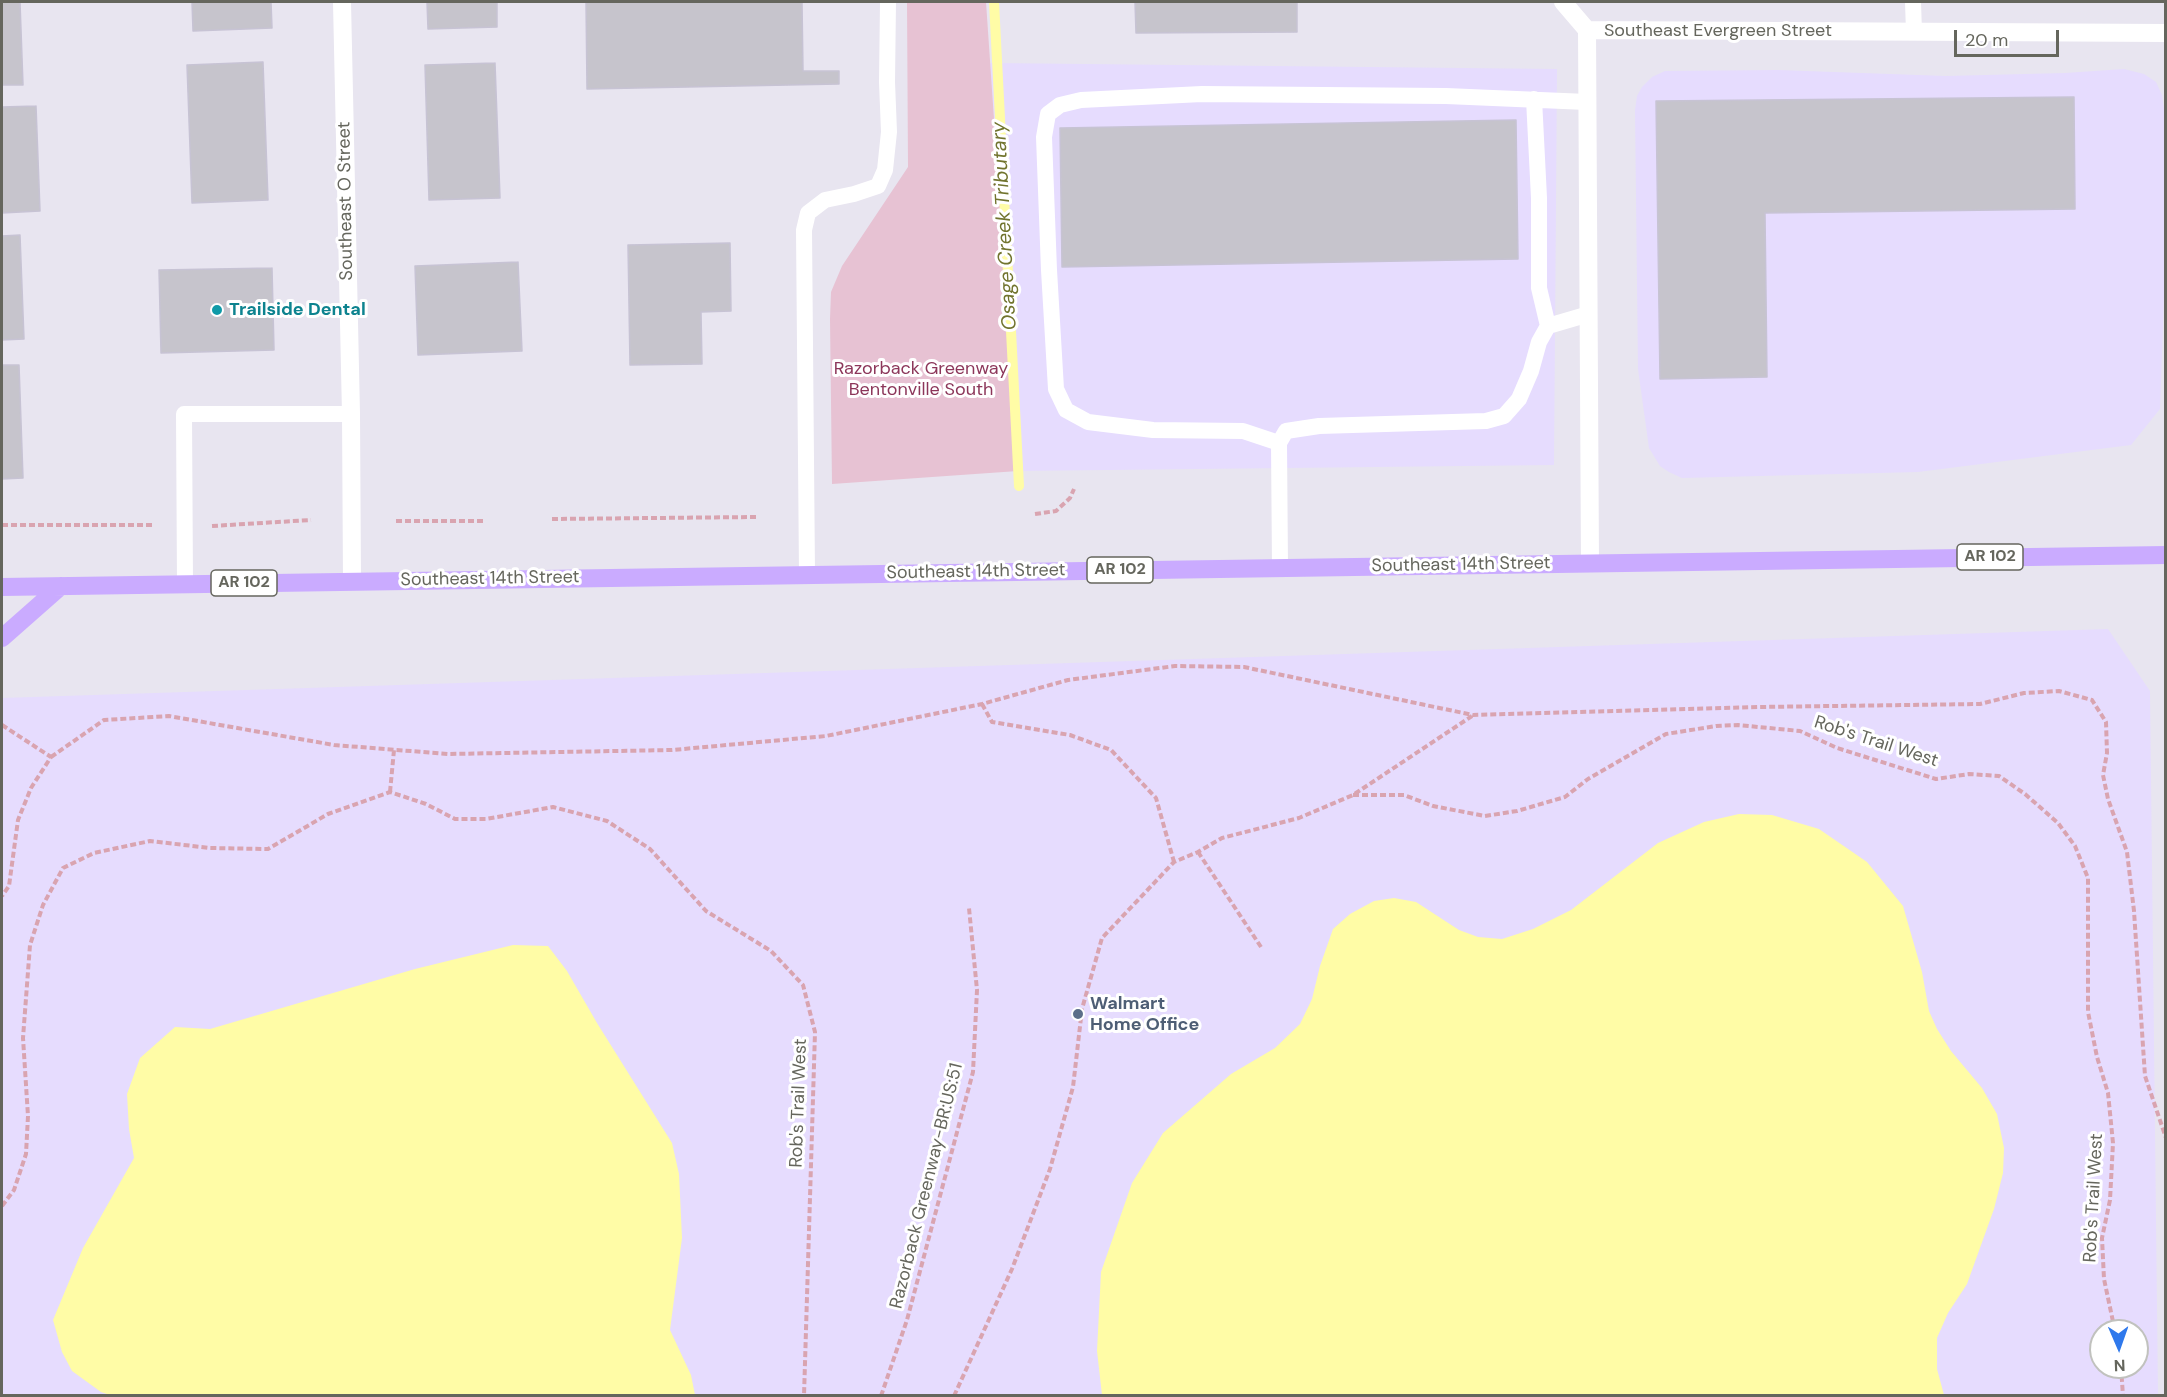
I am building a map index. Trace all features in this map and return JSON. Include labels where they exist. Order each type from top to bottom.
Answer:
[{"type":"main road","name":"Southeast 14th Street","points":[[2,587],[2166,555]]},
{"type":"main road","points":[[2,638],[62,586]]},
{"type":"street","name":"Southeast O Street","points":[[342,2],[351,414],[352,582]]},
{"type":"street","points":[[1563,2],[1587,30]]},
{"type":"street","name":"Southeast Evergreen Street","points":[[1590,563],[1587,30],[2166,33]]},
{"type":"lane","points":[[807,574],[804,230],[808,213],[825,200],[878,186],[885,170],[889,132],[888,2]]},
{"type":"lane","points":[[1914,2],[1914,32]]},
{"type":"lane","points":[[1279,443],[1243,431],[1153,430],[1088,422],[1066,411],[1056,389],[1048,270],[1044,137],[1048,114],[1060,105],[1081,100],[1202,94],[1446,96],[1587,102]]},
{"type":"lane","points":[[1280,568],[1279,443],[1286,431],[1319,426],[1486,421],[1504,416],[1519,399],[1531,371],[1539,342],[1548,326],[1539,288],[1539,176],[1534,99]]},
{"type":"lane","points":[[1548,326],[1589,314]]},
{"type":"lane","points":[[185,584],[184,414],[351,414]]},
{"type":"path","points":[[1035,514],[1056,511],[1070,498],[1074,489]]},
{"type":"path","points":[[552,519],[756,517]]},
{"type":"path","points":[[213,526],[311,520]]},
{"type":"path","points":[[396,521],[483,521]]},
{"type":"path","points":[[2,525],[152,525]]},
{"type":"path","points":[[2,896],[9,886],[18,820],[31,788],[51,757],[104,720],[169,716],[334,745],[448,754],[672,750],[826,736],[982,704],[1068,680],[1175,666],[1244,667],[1473,715],[1758,707],[1980,704],[2024,693],[2059,691],[2092,700],[2106,722],[2107,753],[2103,775],[2108,799],[2127,852],[2134,911],[2145,1076],[2166,1138]]},
{"type":"path","points":[[982,704],[992,722],[1070,735],[1111,750],[1156,798],[1174,862]]},
{"type":"path","points":[[954,1395],[1012,1269],[1050,1169],[1073,1087],[1082,1009],[1102,938],[1174,862],[1222,838],[1299,818],[1353,795],[1473,715]]},
{"type":"path","points":[[2,725],[51,757]]},
{"type":"path","name":"Rob's Trail West","points":[[1353,795],[1404,795],[1432,806],[1485,816],[1517,811],[1565,797],[1588,779],[1666,734],[1738,725],[1800,731],[1837,747],[1936,779],[1969,774],[1999,776],[2025,794],[2058,823],[2075,846],[2088,878],[2088,1012],[2097,1057],[2108,1093],[2113,1143],[2110,1200],[2102,1238],[2104,1279],[2112,1319]]},
{"type":"path","points":[[2,1206],[14,1190],[26,1154],[28,1116],[23,1038],[30,945],[43,905],[63,868],[94,853],[150,842],[210,848],[268,849],[328,814],[390,792],[394,750]]},
{"type":"path","name":"Rob's Trail West","points":[[390,792],[426,804],[455,819],[486,819],[553,807],[607,821],[650,849],[706,911],[771,951],[803,985],[815,1032],[804,1395]]},
{"type":"path","points":[[1198,852],[1261,947]]},
{"type":"path","name":"Razorback Greenway-BR:US:51","points":[[881,1395],[907,1320],[973,1072],[977,990],[969,908]]},
{"type":"path","points":[[2122,1379],[2123,1395]]},
{"type":"shaded area","points":[[990,63],[1557,69],[1554,465],[1018,471]]},
{"type":"shaded area","points":[[2124,69],[2144,74],[2156,82],[2162,95],[2164,109],[2165,267],[2160,409],[2131,445],[1918,472],[1682,478],[1660,466],[1649,448],[1638,369],[1635,110],[1637,96],[1652,77],[1665,71],[1778,70],[1946,76]]},
{"type":"shaded area","name":"Walmart Home Office","points":[[2108,629],[2150,691],[2158,1395],[2,1395],[2,698]]},
{"type":"shaded area","points":[[1739,814],[1772,815],[1819,829],[1867,862],[1903,906],[1922,972],[1929,1011],[1937,1029],[1951,1051],[1982,1088],[1997,1114],[2004,1148],[2003,1173],[1994,1209],[1967,1284],[1948,1313],[1937,1338],[1937,1369],[1944,1395],[1102,1395],[1097,1351],[1101,1272],[1132,1183],[1163,1133],[1231,1074],[1275,1048],[1300,1024],[1312,999],[1320,966],[1333,929],[1350,914],[1374,901],[1394,898],[1416,902],[1459,930],[1478,937],[1502,939],[1533,929],[1571,910],[1658,843],[1704,822]]},
{"type":"shaded area","points":[[513,945],[548,946],[567,971],[672,1143],[679,1174],[682,1238],[670,1330],[691,1375],[695,1395],[113,1396],[101,1392],[72,1371],[62,1352],[53,1320],[83,1248],[134,1158],[129,1129],[127,1094],[140,1058],[175,1027],[210,1029],[415,969]]},
{"type":"green space","name":"Razorback Greenway Bentonville South","points":[[907,2],[986,2],[1018,471],[832,484],[831,292],[842,266],[908,167]]},
{"type":"building","points":[[2,2],[20,2],[23,85],[2,85]]},
{"type":"building","points":[[192,2],[271,2],[272,28],[193,31]]},
{"type":"building","points":[[427,2],[497,2],[497,27],[428,29]]},
{"type":"building","points":[[586,2],[802,2],[803,71],[839,71],[839,84],[587,89]]},
{"type":"building","points":[[1135,2],[1297,2],[1297,32],[1136,33]]},
{"type":"building","points":[[263,62],[268,200],[192,203],[187,65]]},
{"type":"building","points":[[495,63],[500,198],[429,200],[425,65]]},
{"type":"building","points":[[2074,97],[2075,209],[1765,213],[1767,377],[1660,379],[1656,101]]},
{"type":"building","points":[[36,106],[40,211],[2,213],[2,107]]},
{"type":"building","points":[[1516,120],[1518,259],[1062,267],[1060,128]]},
{"type":"building","points":[[20,235],[24,339],[2,340],[2,236]]},
{"type":"building","points":[[730,243],[731,311],[701,312],[702,364],[630,365],[628,245]]},
{"type":"building","points":[[518,262],[522,351],[418,355],[415,266]]},
{"type":"building","name":"Trailside Dental","points":[[272,268],[274,350],[161,353],[159,270]]},
{"type":"building","points":[[2,365],[19,365],[23,478],[2,479]]},
{"type":"waterway","name":"Osage Creek Tributary","points":[[994,2],[1019,486]]},
{"type":"place","name":"Trailside Dental","points":[[217,310]]},
{"type":"place","name":"Walmart Home Office","points":[[1078,1014]]}]
